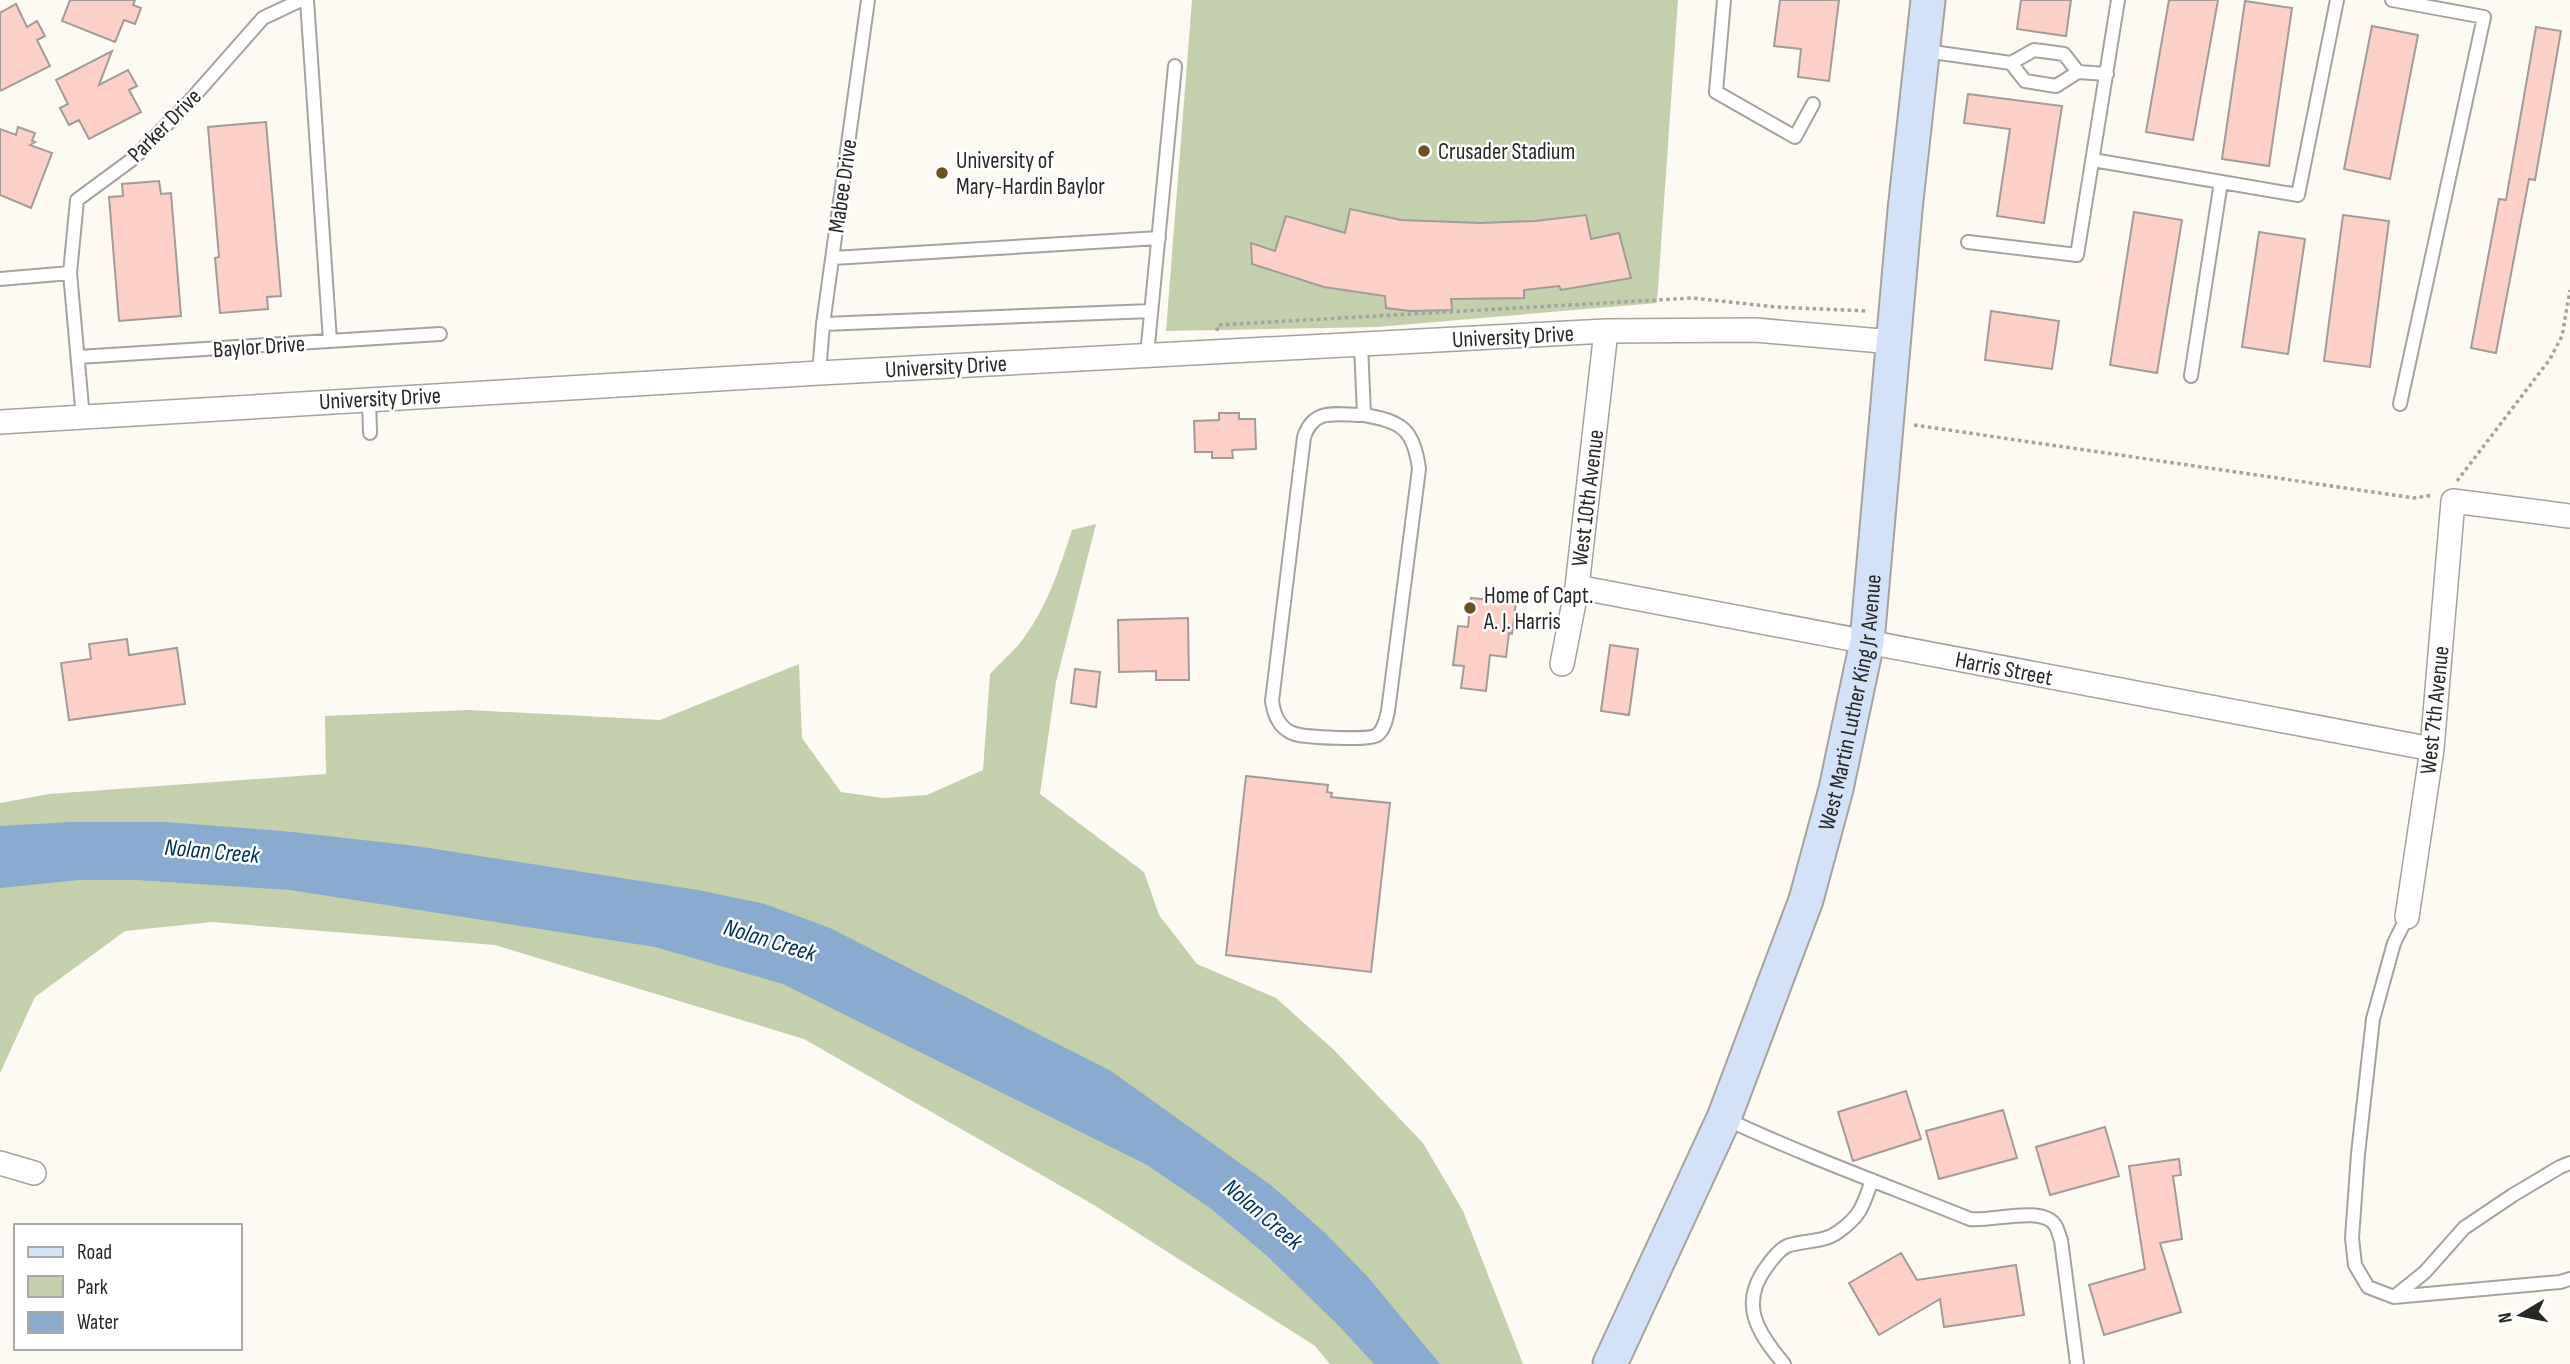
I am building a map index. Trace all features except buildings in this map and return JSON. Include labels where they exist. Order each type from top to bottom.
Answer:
[{"type":"street","name":"West Martin Luther King Jr Avenue","points":[[1610,1364],[1724,1118],[1806,900],[1836,789],[1867,642],[1893,342],[1928,0]]},
{"type":"street","name":"University Drive","points":[[0,422],[819,373],[1606,331],[1755,330],[1893,342]]},
{"type":"street","name":"West 10th Avenue","points":[[1562,664],[1577,587],[1606,331]]},
{"type":"street","points":[[2447,494],[2570,516]]},
{"type":"street","name":"West 7th Avenue","points":[[2407,918],[2432,749],[2447,494]]},
{"type":"street","name":"Harris Street","points":[[1577,587],[2432,749]]},
{"type":"street","points":[[0,1163],[34,1173]]},
{"type":"lane","name":"Parker Drive","points":[[83,418],[71,273],[77,200],[134,158],[188,103],[263,18],[301,0]]},
{"type":"lane","points":[[307,0],[330,341]]},
{"type":"lane","name":"Mabee Drive","points":[[819,373],[823,324],[868,0]]},
{"type":"lane","points":[[1724,0],[1716,92],[1795,137],[1813,104]]},
{"type":"lane","points":[[1968,242],[2077,255],[2118,0]]},
{"type":"lane","points":[[2093,160],[2298,195],[2337,0]]},
{"type":"lane","points":[[2392,0],[2484,17],[2400,404]]},
{"type":"lane","points":[[1922,51],[2011,63],[2034,50],[2064,54],[2078,72]]},
{"type":"lane","points":[[2011,63],[2025,81],[2056,86],[2078,72],[2107,74]]},
{"type":"lane","points":[[1147,355],[1175,66]]},
{"type":"lane","points":[[2191,376],[2221,182]]},
{"type":"lane","points":[[832,258],[1158,238]]},
{"type":"lane","points":[[0,279],[71,273]]},
{"type":"lane","points":[[823,324],[1151,311]]},
{"type":"lane","name":"Baylor Drive","points":[[78,357],[440,334]]},
{"type":"lane","points":[[1361,344],[1364,415]]},
{"type":"lane","points":[[369,399],[370,433]]},
{"type":"lane","points":[[1364,415],[1391,420],[1406,432],[1416,447],[1419,469],[1388,711],[1384,727],[1376,736],[1364,739],[1295,734],[1274,716],[1272,701],[1304,437],[1309,423],[1317,416],[1364,415]]},
{"type":"lane","points":[[2407,918],[2394,943],[2373,1019],[2352,1238],[2356,1265],[2368,1287],[2394,1297],[2570,1279]]},
{"type":"lane","points":[[1724,1118],[1819,1161],[1970,1219],[1984,1221],[2033,1214],[2048,1217],[2056,1225],[2061,1240],[2077,1364]]},
{"type":"lane","points":[[2394,1297],[2425,1272],[2464,1228],[2512,1195],[2570,1163]]},
{"type":"lane","points":[[1784,1364],[1762,1338],[1753,1317],[1753,1294],[1759,1275],[1785,1247],[1822,1239],[1835,1234],[1850,1223],[1861,1211],[1872,1180]]},
{"type":"path","points":[[1914,425],[2414,498],[2447,494],[2550,359],[2562,336],[2570,290]]},
{"type":"green space","name":"Crusader Stadium","points":[[1192,0],[1678,0],[1657,303],[1376,327],[1166,331]]},
{"type":"green space","points":[[1096,524],[1056,682],[1040,794],[1144,872],[1159,915],[1197,964],[1276,998],[1334,1050],[1423,1143],[1463,1211],[1523,1364],[1330,1364],[1315,1346],[1094,1205],[804,1039],[495,945],[212,922],[125,931],[35,997],[0,1073],[0,803],[49,794],[326,774],[325,716],[468,710],[660,720],[799,664],[802,738],[841,792],[883,798],[927,795],[983,770],[990,674],[1020,643],[1037,617],[1057,575],[1072,530]]},
{"type":"water","name":"Nolan Creek","points":[[72,822],[166,822],[283,831],[416,846],[698,890],[765,904],[830,928],[1111,1071],[1272,1186],[1325,1233],[1368,1277],[1440,1364],[1374,1364],[1266,1255],[1210,1208],[1147,1165],[783,984],[655,947],[290,890],[137,880],[79,880],[0,888],[0,826]]},
{"type":"place","name":"Crusader Stadium","points":[[1424,151]]},
{"type":"place","name":"University of Mary-Hardin Baylor","points":[[942,173]]},
{"type":"place","name":"Home of Capt. A. J. Harris","points":[[1470,608]]}]
